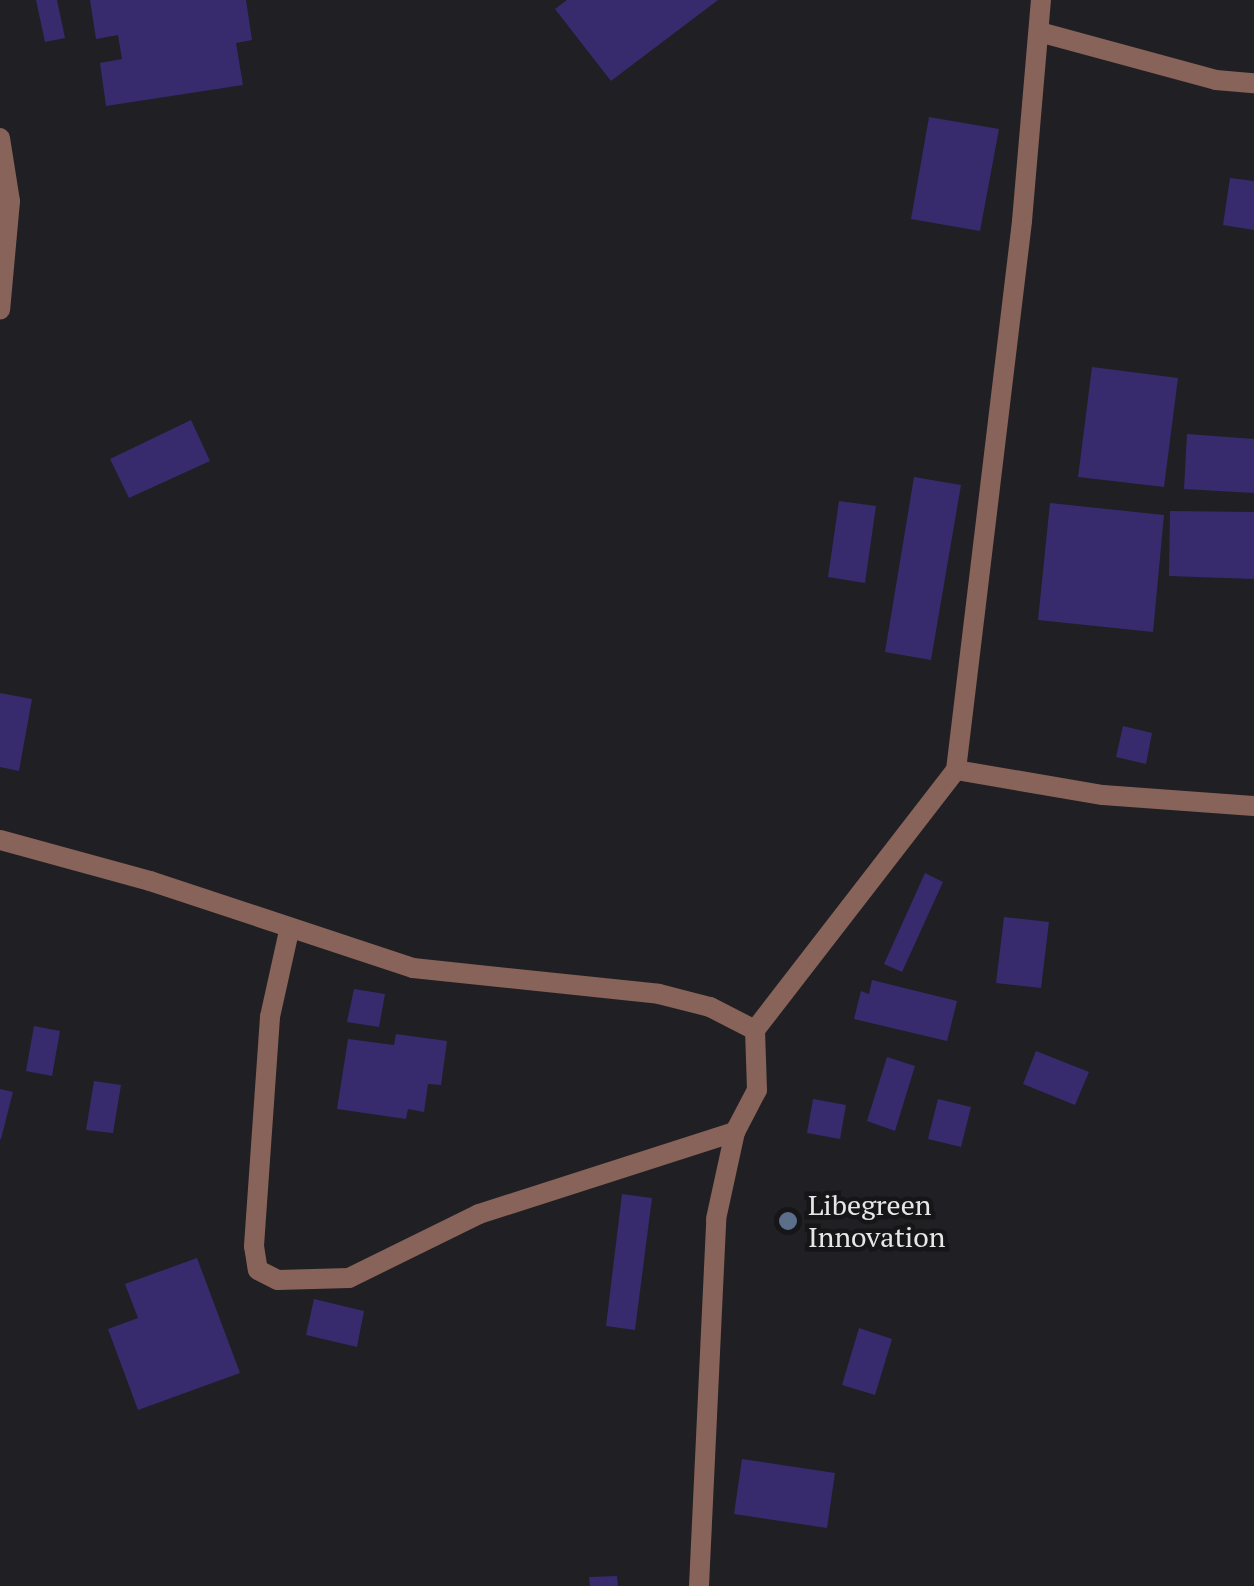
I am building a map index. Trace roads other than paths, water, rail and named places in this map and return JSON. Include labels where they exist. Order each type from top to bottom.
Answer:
[{"type":"street","points":[[699,1586],[716,1219],[735,1132],[757,1090],[755,1030],[956,770],[1043,33],[1041,0]]},
{"type":"street","points":[[1043,33],[1216,80],[1254,83]]},
{"type":"street","points":[[0,138],[10,201],[0,310]]},
{"type":"street","points":[[956,770],[1103,795],[1254,806]]},
{"type":"street","points":[[0,840],[150,881],[289,931],[414,968],[659,994],[710,1007],[755,1030]]},
{"type":"street","points":[[289,931],[270,1016],[254,1246],[258,1270],[278,1280],[348,1278],[479,1214],[735,1132]]},
{"type":"place","name":"Libegreen Innovation","points":[[788,1221]]}]
